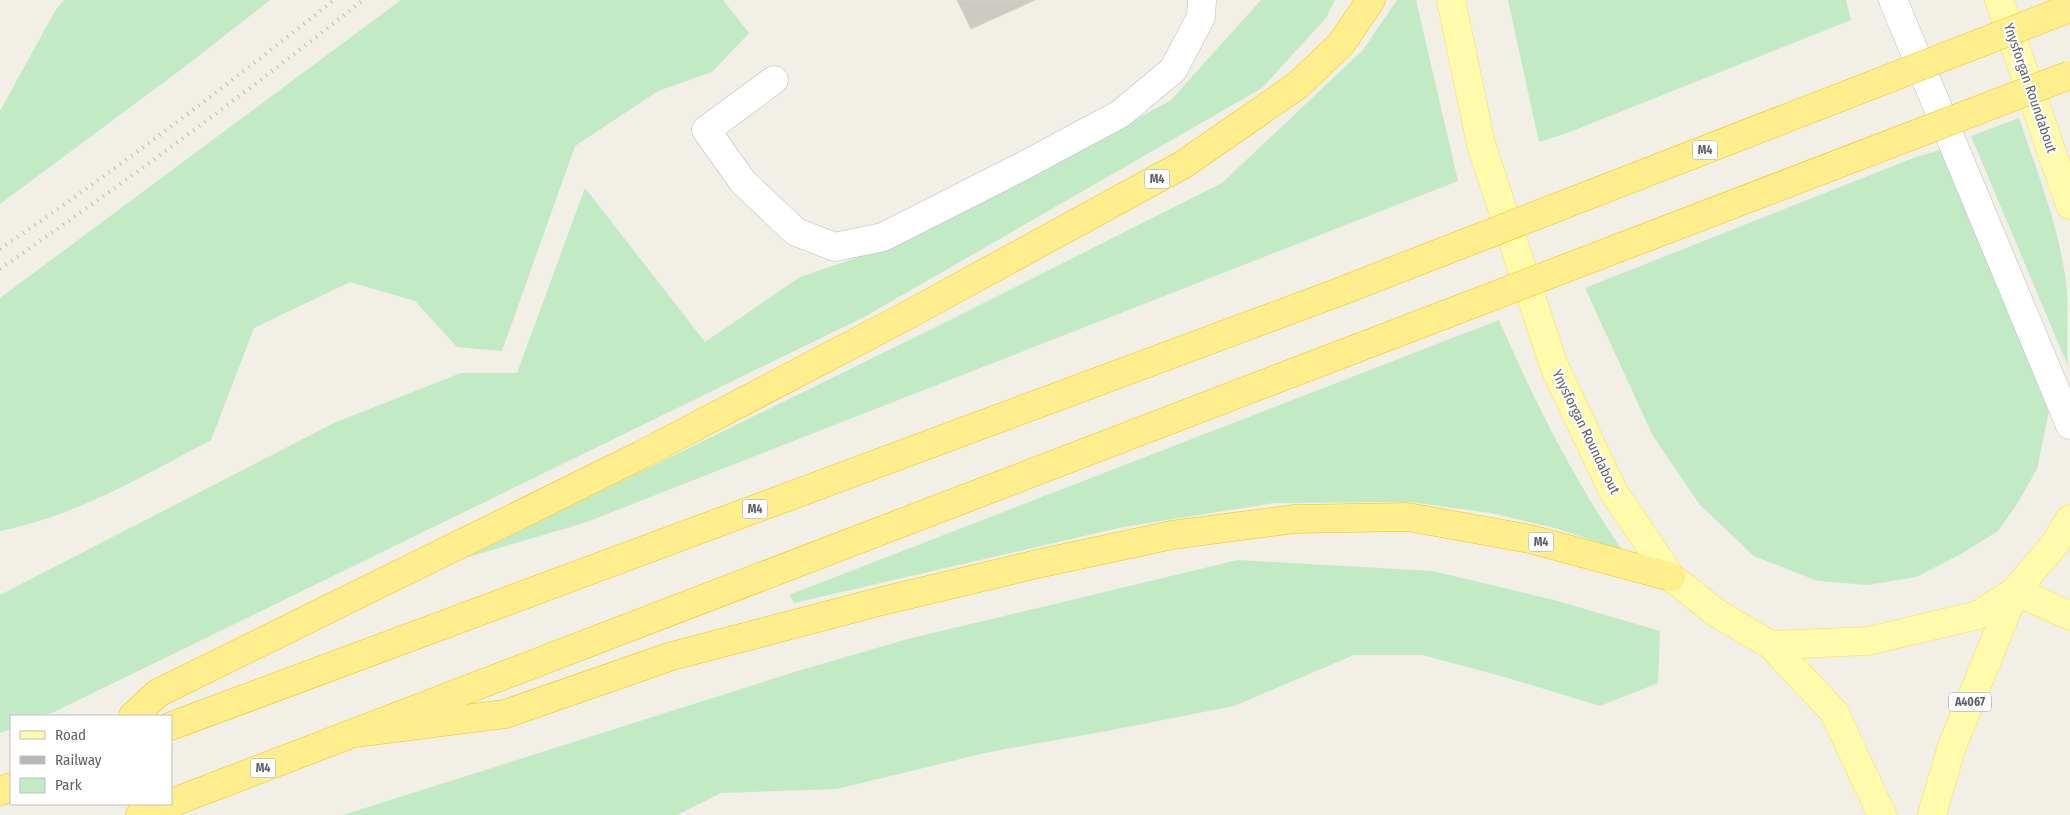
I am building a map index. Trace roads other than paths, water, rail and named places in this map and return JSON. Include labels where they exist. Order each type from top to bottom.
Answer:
[{"type":"highway","name":"M4","points":[[133,715],[158,693],[641,455],[908,315],[1184,164],[1298,85],[1341,44],[1371,0]]},
{"type":"highway","name":"M4","points":[[172,726],[1339,292],[2070,8]]},
{"type":"highway","name":"M4","points":[[172,802],[2070,75]]},
{"type":"highway","name":"M4","points":[[355,733],[505,714],[672,656],[882,601],[1037,564],[1172,535],[1294,519],[1408,517],[1530,539],[1672,577]]},
{"type":"highway","name":"M4","points":[[140,815],[165,805]]},
{"type":"main road","name":"Ynysforgan Roundabout","points":[[1451,0],[1481,144],[1554,366],[1613,491],[1672,577],[1718,614],[1771,645],[1834,712],[1882,815]]},
{"type":"main road","name":"Ynysforgan Roundabout","points":[[1999,0],[2070,205]]},
{"type":"main road","points":[[1771,645],[1868,640],[1978,615],[2015,591],[2054,546],[2070,519]]},
{"type":"main road","points":[[2015,591],[2070,616]]},
{"type":"main road","name":"A4067","points":[[1932,815],[1951,749],[2015,591]]},
{"type":"lane","points":[[774,80],[706,130],[743,182],[796,232],[835,247],[883,237],[1120,114],[1173,70],[1201,17],[1202,0]]},
{"type":"lane","points":[[1893,0],[2041,351],[2070,425]]},
{"type":"railway","points":[[0,249],[170,128],[334,0]]},
{"type":"railway","points":[[0,269],[184,138],[363,0]]}]
